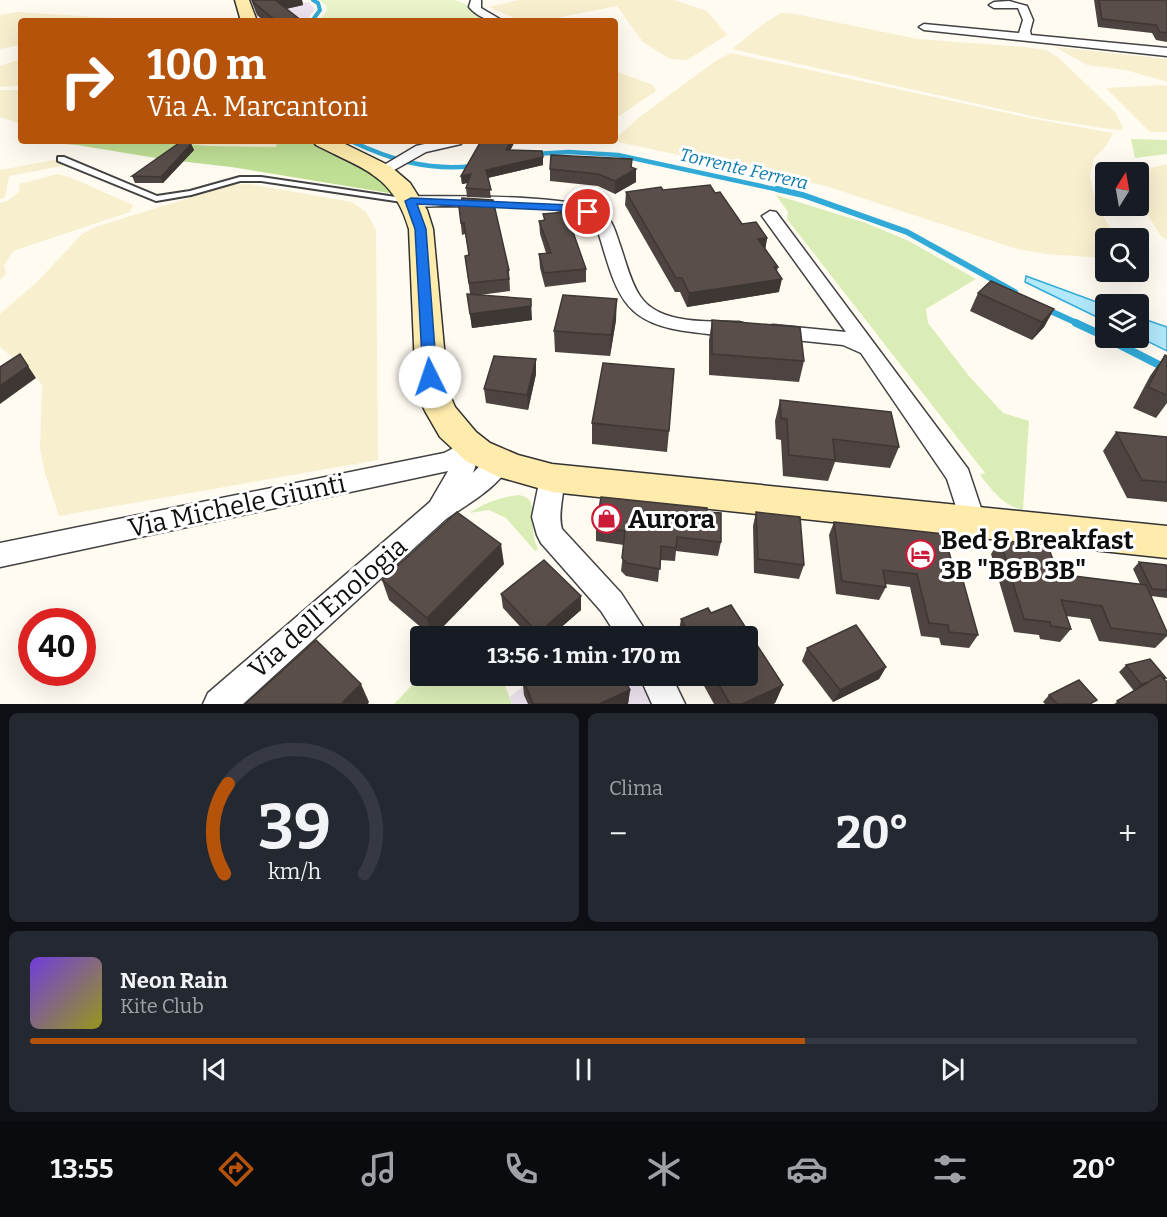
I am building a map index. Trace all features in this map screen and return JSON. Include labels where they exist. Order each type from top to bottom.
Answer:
[{"type":"street","points":[[242,0],[248,18]]},
{"type":"street","points":[[476,0],[474,5],[477,10],[492,18]]},
{"type":"street","points":[[994,5],[1022,6],[1028,20],[1024,31],[1026,36]]},
{"type":"street","points":[[924,27],[1167,51]]},
{"type":"street","points":[[332,144],[392,165],[402,188],[411,201],[421,229],[432,391],[441,415],[456,435],[485,455],[552,478],[1167,542]]},
{"type":"street","points":[[392,165],[421,149],[443,144]]},
{"type":"street","points":[[411,201],[580,209],[595,216],[604,224],[636,304],[649,314],[687,325],[846,339],[868,348]]},
{"type":"street","points":[[770,216],[959,476],[972,520]]},
{"type":"street","name":"Via dell'Enologia","points":[[219,704],[437,511],[474,487],[485,455]]},
{"type":"street","name":"Via Michele Giunti","points":[[0,555],[448,462],[460,457],[485,455]]},
{"type":"street","points":[[552,478],[545,517],[550,535],[611,602],[627,626]]},
{"type":"street","points":[[660,686],[669,704]]},
{"type":"lane","points":[[61,159],[156,200],[240,179],[261,179],[411,201]]},
{"type":"shaded area","points":[[519,0],[674,0],[707,11],[727,35],[687,60],[670,59],[643,42],[617,6],[556,18],[514,18],[489,7]]},
{"type":"shaded area","points":[[308,2],[315,9],[308,18],[255,18],[253,12]]},
{"type":"shaded area","points":[[17,12],[108,18],[18,18],[18,46],[0,49],[0,15]]},
{"type":"shaded area","points":[[781,13],[918,39],[1046,50],[1059,58],[1115,112],[1123,128],[1121,130],[1102,128],[1040,118],[732,49]]},
{"type":"shaded area","points":[[1055,47],[1167,59],[1167,82],[1126,70],[1087,65]]},
{"type":"shaded area","points":[[731,53],[1035,119],[1113,133],[1106,146],[1094,158],[1090,176],[1095,199],[1095,216],[1103,216],[1110,228],[1095,228],[1095,257],[1046,254],[1017,249],[826,186],[618,142],[618,136],[638,118],[717,60]]},
{"type":"shaded area","points":[[18,61],[18,86],[0,87],[0,66]]},
{"type":"shaded area","points":[[618,72],[653,85],[656,91],[618,117]]},
{"type":"shaded area","points":[[1167,86],[1167,132],[1150,132],[1106,88]]},
{"type":"shaded area","points":[[0,90],[18,90],[18,123],[0,117]]},
{"type":"shaded area","points":[[188,144],[276,144],[276,147]]},
{"type":"shaded area","points":[[54,160],[72,164],[9,176],[5,198],[0,199],[0,170]]},
{"type":"shaded area","points":[[1167,164],[1167,240],[1161,236],[1148,216],[1149,168]]},
{"type":"shaded area","points":[[58,174],[133,205],[130,212],[13,251],[4,265],[6,274],[0,280],[0,203],[7,201],[20,191],[19,184]]},
{"type":"shaded area","points":[[250,184],[352,202],[366,212],[376,230],[378,460],[59,516],[40,449],[42,385],[36,377],[0,347],[0,314],[37,282],[82,234],[98,226],[231,185]]},
{"type":"shaded area","points":[[524,686],[643,686],[652,704],[512,704],[510,697]]},
{"type":"green space","points":[[319,0],[454,0],[488,18],[321,18],[327,10],[326,5]]},
{"type":"green space","points":[[1131,139],[1167,140],[1167,154],[1135,158]]},
{"type":"green space","points":[[64,144],[276,147],[276,144],[319,144],[357,165],[395,194],[231,167],[162,159]]},
{"type":"green space","points":[[776,195],[866,223],[909,241],[976,279],[926,309],[928,323],[969,376],[1003,413],[1029,421],[1023,510],[1004,501],[980,475],[985,473],[787,219],[788,212]]},
{"type":"green space","points":[[519,495],[531,503],[534,538],[538,549],[535,551],[506,518],[489,510],[469,513],[493,501]]},
{"type":"green space","points":[[411,686],[505,686],[512,704],[394,704]]},
{"type":"water","points":[[1026,276],[1095,301],[1095,316],[1025,282]]},
{"type":"water","points":[[1149,321],[1167,327],[1167,351],[1149,342]]},
{"type":"building","points":[[253,0],[275,0],[298,18],[272,18]]},
{"type":"building","points":[[1099,0],[1167,0],[1167,33],[1160,32],[1156,25],[1102,19]]},
{"type":"building","points":[[178,144],[191,144],[161,177],[132,176]]},
{"type":"building","points":[[479,144],[509,144],[506,150],[542,151],[543,157],[486,170],[491,190],[466,188],[471,174],[461,176]]},
{"type":"building","points":[[551,155],[632,159],[631,167],[636,169],[615,181],[598,174],[550,169]]},
{"type":"building","points":[[710,185],[715,193],[720,192],[742,224],[756,222],[767,238],[758,239],[778,267],[774,267],[782,279],[689,293],[682,278],[676,278],[626,192],[661,187],[663,190]]},
{"type":"building","points":[[462,198],[493,200],[509,279],[469,283],[465,256],[469,255],[459,207]]},
{"type":"building","points":[[566,212],[586,269],[544,273],[539,254],[551,253],[539,221],[545,220],[543,214]]},
{"type":"building","points":[[991,281],[1054,309],[1042,322],[978,293]]},
{"type":"building","points":[[467,294],[531,299],[531,306],[470,314]]},
{"type":"building","points":[[563,295],[617,299],[611,335],[554,331]]},
{"type":"building","points":[[712,320],[800,327],[804,361],[712,354]]},
{"type":"building","points":[[20,354],[28,366],[0,386],[0,367]]},
{"type":"building","points":[[1165,355],[1167,356],[1167,395],[1148,387]]},
{"type":"building","points":[[494,356],[536,359],[527,395],[484,389]]},
{"type":"building","points":[[603,363],[674,369],[669,431],[592,423]]},
{"type":"building","points":[[780,400],[891,412],[899,447],[833,439],[835,460],[789,455],[787,419],[781,418]]},
{"type":"building","points":[[1116,432],[1167,437],[1167,482],[1142,480]]},
{"type":"building","points":[[601,497],[707,508],[707,512],[721,513],[721,542],[677,537],[676,548],[661,546],[660,569],[627,563],[622,558],[625,531],[596,528]]},
{"type":"building","points":[[457,512],[501,544],[427,618],[382,580]]},
{"type":"building","points":[[756,512],[800,517],[804,565],[758,559]]},
{"type":"building","points":[[834,522],[944,534],[956,577],[962,577],[978,635],[949,632],[948,625],[929,623],[917,574],[883,570],[886,587],[842,581]]},
{"type":"building","points":[[1000,540],[1048,546],[1058,574],[1146,585],[1167,635],[1111,628],[1102,606],[1061,600],[1071,629],[1051,626],[1050,622],[1024,619]]},
{"type":"building","points":[[544,560],[581,596],[546,626],[531,626],[501,594]]},
{"type":"building","points":[[1139,562],[1166,565],[1167,590],[1152,589]]},
{"type":"building","points":[[731,605],[745,626],[685,626],[681,619],[708,608],[711,613]]},
{"type":"building","points":[[856,625],[886,667],[840,690],[807,648]]},
{"type":"building","points":[[316,640],[361,684],[341,704],[245,704]]},
{"type":"building","points":[[758,647],[783,685],[742,704],[730,704],[719,686],[758,686]]},
{"type":"building","points":[[1150,659],[1166,678],[1160,675],[1150,682],[1141,684],[1126,665]]},
{"type":"building","points":[[1160,675],[1167,682],[1167,704],[1120,704],[1117,701]]},
{"type":"building","points":[[1079,680],[1097,700],[1090,704],[1057,704],[1049,695]]},
{"type":"building","points":[[526,686],[628,686],[630,690],[599,704],[533,704]]},
{"type":"waterway","name":"Torrente Ferrera","points":[[313,0],[318,3],[320,10],[314,18]]},
{"type":"waterway","name":"Torrente Ferrera","points":[[358,144],[395,159],[425,165],[473,166]]},
{"type":"waterway","name":"Torrente Ferrera","points":[[534,154],[569,152],[618,155],[784,191]]},
{"type":"waterway","name":"Torrente Ferrera","points":[[777,189],[803,195],[907,232],[1015,292]]},
{"type":"waterway","name":"Torrente Ferrera","points":[[1046,309],[1079,324]]},
{"type":"waterway","name":"Torrente Ferrera","points":[[1076,323],[1095,332]]},
{"type":"waterway","name":"Torrente Ferrera","points":[[1126,348],[1167,369]]},
{"type":"place","name":"Aurora","points":[[607,519]]},
{"type":"place","name":"Bed & Breakfast 3B \"B&B 3B\"","points":[[920,555]]},
{"type":"route","points":[[430,377],[421,229],[411,201],[571,208],[588,212]]}]
